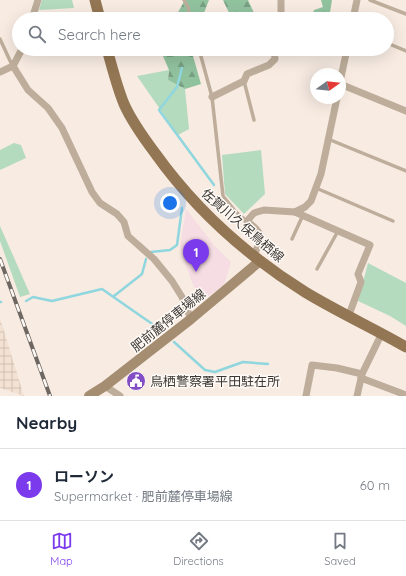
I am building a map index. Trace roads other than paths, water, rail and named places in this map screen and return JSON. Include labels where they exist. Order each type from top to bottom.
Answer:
[{"type":"main road","points":[[95,0],[98,12]]},
{"type":"main road","name":"佐賀川久保鳥栖線","points":[[109,56],[124,104],[136,127],[168,171],[200,209],[256,258],[306,292],[406,347]]},
{"type":"main road","name":"肥前麓停車場線","points":[[89,396],[105,386],[191,319],[256,258]]},
{"type":"street","points":[[34,12],[38,0]]},
{"type":"street","points":[[281,0],[281,12]]},
{"type":"street","points":[[354,12],[357,0]]},
{"type":"street","points":[[0,72],[13,66],[18,56]]},
{"type":"street","points":[[212,98],[244,81],[246,74],[268,66],[275,59],[275,56]]},
{"type":"street","points":[[343,68],[346,56]]},
{"type":"street","points":[[13,66],[28,90],[48,108],[62,128],[92,192],[100,204],[117,214],[124,222],[128,236],[154,259],[172,281],[191,319]]},
{"type":"street","points":[[346,86],[406,111]]},
{"type":"street","points":[[295,212],[305,207],[311,201],[316,188],[321,174],[336,104]]},
{"type":"street","points":[[256,258],[262,240],[260,232],[247,221],[254,213],[264,210],[295,212],[370,245],[358,274],[361,282],[349,315]]},
{"type":"street","points":[[357,396],[361,376],[382,333]]},
{"type":"street","points":[[306,396],[312,366],[337,368],[361,376],[406,395]]},
{"type":"street","points":[[105,386],[120,396]]},
{"type":"lane","points":[[184,0],[189,12]]},
{"type":"lane","points":[[370,0],[406,14]]},
{"type":"lane","points":[[0,39],[13,66]]},
{"type":"lane","points":[[394,46],[406,50]]},
{"type":"lane","points":[[201,56],[212,98],[223,196],[236,212],[247,221]]},
{"type":"lane","points":[[244,81],[254,120]]},
{"type":"lane","points":[[328,139],[406,171]]},
{"type":"lane","points":[[316,188],[393,221]]},
{"type":"lane","points":[[292,239],[303,215]]},
{"type":"lane","points":[[317,269],[338,231]]},
{"type":"waterway","points":[[182,68],[177,87],[159,110],[214,185]]},
{"type":"waterway","points":[[151,252],[170,250],[177,245],[182,208]]},
{"type":"waterway","points":[[114,296],[142,274],[146,259]]},
{"type":"waterway","points":[[26,301],[33,297],[52,301],[102,289],[158,328]]},
{"type":"waterway","points":[[174,342],[205,370],[215,372],[243,362],[268,364]]},
{"type":"railway","points":[[0,259],[50,396]]},
{"type":"place","name":"ローソン","points":[[196,272]]},
{"type":"place","name":"鳥栖警察署平田駐在所","points":[[136,381]]}]
